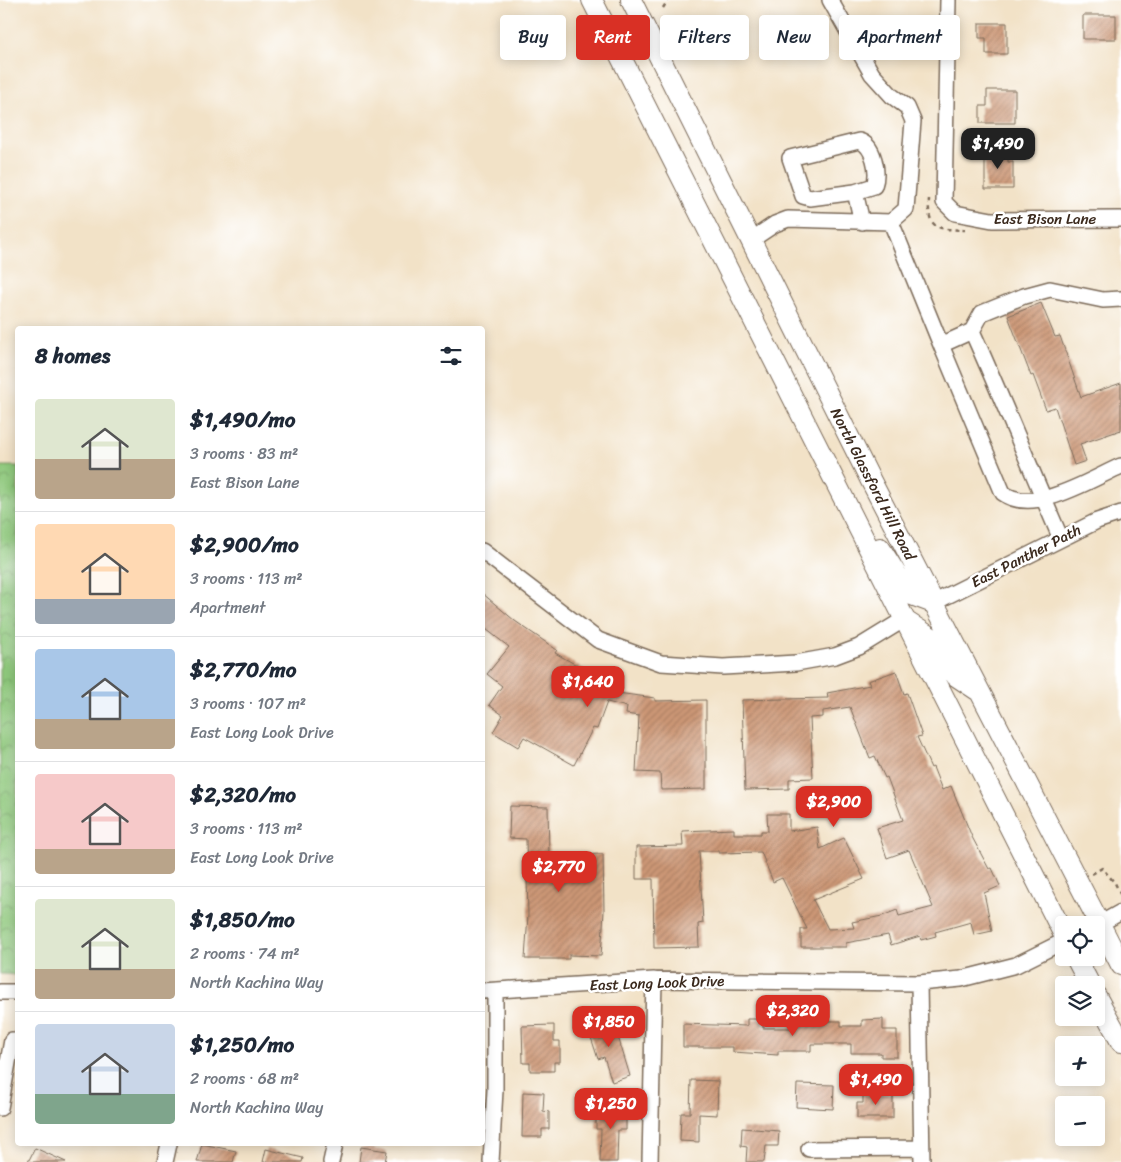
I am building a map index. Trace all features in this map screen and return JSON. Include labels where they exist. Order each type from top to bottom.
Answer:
[{"type":"main road","points":[[592,0],[1055,917]]},
{"type":"main road","name":"North Glassford Hill Road","points":[[631,0],[933,604],[1094,916]]},
{"type":"main road","points":[[857,527],[880,547],[909,594],[933,604]]},
{"type":"main road","points":[[904,620],[932,638],[956,676],[979,691]]},
{"type":"main road","name":"North Glassford Hill Road","points":[[1105,937],[1121,965]]},
{"type":"main road","points":[[1105,1013],[1121,1042]]},
{"type":"street","points":[[751,240],[774,224],[788,219],[891,222],[906,209],[912,121],[907,107],[892,96],[872,74],[830,0]]},
{"type":"street","name":"East Bison Lane","points":[[948,0],[944,202],[955,213],[992,220],[1121,219]]},
{"type":"street","points":[[859,141],[864,142],[869,147],[877,176],[874,186],[855,192],[810,198],[803,196],[799,191],[790,158],[859,141]]},
{"type":"street","points":[[855,192],[862,222]]},
{"type":"street","points":[[891,222],[1003,493],[1010,498],[1021,500],[1045,500],[1121,466]]},
{"type":"street","points":[[941,344],[972,331],[982,313],[1024,296],[1050,289],[1103,300],[1121,299]]},
{"type":"street","points":[[972,331],[1061,539]]},
{"type":"street","name":"East Panther Path","points":[[933,604],[1097,521],[1121,513]]},
{"type":"street","points":[[485,553],[598,640],[661,663],[723,667],[796,664],[835,656],[859,647],[904,620]]},
{"type":"street","points":[[1105,921],[1121,912]]},
{"type":"street","name":"East Long Look Drive","points":[[488,991],[654,980],[919,983],[961,978],[1016,965],[1055,946]]},
{"type":"street","points":[[650,1162],[654,980]]},
{"type":"street","points":[[809,1149],[922,1155],[919,983]]},
{"type":"street","points":[[488,991],[495,1090],[491,1162]]},
{"type":"street","points":[[0,992],[15,992]]},
{"type":"street","points":[[0,1108],[12,1040]]},
{"type":"street","points":[[165,1162],[169,1146]]},
{"type":"street","points":[[332,1162],[335,1146]]},
{"type":"path","points":[[664,8],[668,0]]},
{"type":"path","points":[[929,196],[930,218],[934,226],[942,230],[970,230]]},
{"type":"path","points":[[1078,883],[1102,868],[1115,883],[1121,896]]},
{"type":"green space","points":[[0,466],[15,466],[15,975],[0,974]]},
{"type":"building","points":[[1083,15],[1116,15],[1116,39],[1083,39]]},
{"type":"building","points":[[979,23],[1007,23],[1007,54],[986,54],[986,38],[979,38]]},
{"type":"building","points":[[987,90],[1015,90],[1015,123],[980,123],[980,106],[987,106]]},
{"type":"building","points":[[985,150],[1008,150],[1008,162],[1013,162],[1013,189],[985,189]]},
{"type":"building","points":[[1041,303],[1055,337],[1060,336],[1081,397],[1121,383],[1121,430],[1080,444],[1086,461],[1074,465],[1055,407],[1046,410],[1008,316]]},
{"type":"building","points":[[485,596],[515,621],[557,650],[555,653],[589,672],[587,677],[619,686],[617,693],[655,698],[655,701],[706,700],[706,789],[661,790],[660,773],[636,772],[639,716],[626,714],[627,707],[607,702],[597,729],[593,728],[574,765],[524,737],[518,747],[493,732],[503,715],[489,705],[502,686],[487,674],[509,647],[485,628]]},
{"type":"building","points":[[896,671],[904,694],[907,693],[922,736],[917,737],[931,768],[933,767],[942,790],[951,786],[972,837],[989,869],[992,868],[1000,886],[984,893],[992,931],[974,935],[971,922],[935,932],[936,936],[921,940],[920,936],[891,945],[888,935],[846,943],[846,947],[801,947],[801,929],[807,929],[782,878],[773,882],[761,852],[719,853],[719,851],[699,851],[703,923],[698,924],[699,947],[654,948],[653,879],[636,879],[636,847],[683,846],[682,831],[734,829],[734,834],[761,834],[761,831],[768,831],[767,814],[789,814],[789,831],[817,827],[820,849],[844,838],[864,879],[813,900],[828,929],[854,928],[852,922],[882,916],[897,910],[899,916],[933,907],[909,850],[887,858],[877,828],[903,820],[887,777],[885,778],[875,756],[870,758],[850,707],[823,711],[823,717],[810,718],[813,778],[789,779],[789,789],[745,790],[742,700],[828,698],[827,693],[870,685],[868,681]]},
{"type":"building","points":[[510,806],[548,807],[549,856],[603,854],[604,911],[601,956],[569,955],[569,959],[525,959],[528,915],[526,839],[509,838]]},
{"type":"building","points":[[612,1017],[630,1076],[612,1082],[604,1057],[598,1059],[587,1025]]},
{"type":"building","points":[[747,1019],[763,1019],[763,1028],[796,1028],[796,1021],[841,1021],[841,1026],[862,1026],[862,1020],[883,1019],[883,1030],[897,1030],[897,1057],[881,1057],[881,1053],[851,1053],[851,1044],[811,1044],[811,1051],[778,1051],[778,1055],[733,1052],[733,1047],[683,1047],[683,1024],[747,1026]]},
{"type":"building","points":[[554,1025],[554,1041],[560,1041],[560,1062],[554,1062],[554,1071],[530,1071],[530,1063],[523,1063],[522,1026]]},
{"type":"building","points":[[691,1080],[718,1081],[717,1115],[699,1114],[699,1142],[680,1141],[681,1113],[690,1113]]},
{"type":"building","points":[[797,1084],[834,1085],[833,1109],[796,1107]]},
{"type":"building","points":[[523,1092],[544,1093],[543,1111],[549,1112],[549,1129],[542,1129],[542,1137],[522,1137]]},
{"type":"building","points":[[863,1094],[893,1094],[893,1118],[857,1118],[857,1103],[863,1103]]},
{"type":"building","points":[[602,1103],[626,1104],[626,1130],[618,1130],[617,1162],[600,1162],[601,1129],[596,1129],[596,1118],[602,1118]]},
{"type":"building","points":[[742,1128],[779,1131],[778,1146],[766,1146],[764,1162],[746,1162],[747,1147],[741,1146]]},
{"type":"building","points":[[201,1146],[236,1151],[233,1162],[197,1162]]},
{"type":"building","points":[[361,1147],[387,1151],[385,1162],[359,1162]]},
{"type":"building","points":[[35,1148],[66,1162],[28,1162]]},
{"type":"building","points":[[266,1149],[303,1158],[302,1162],[263,1162]]}]
